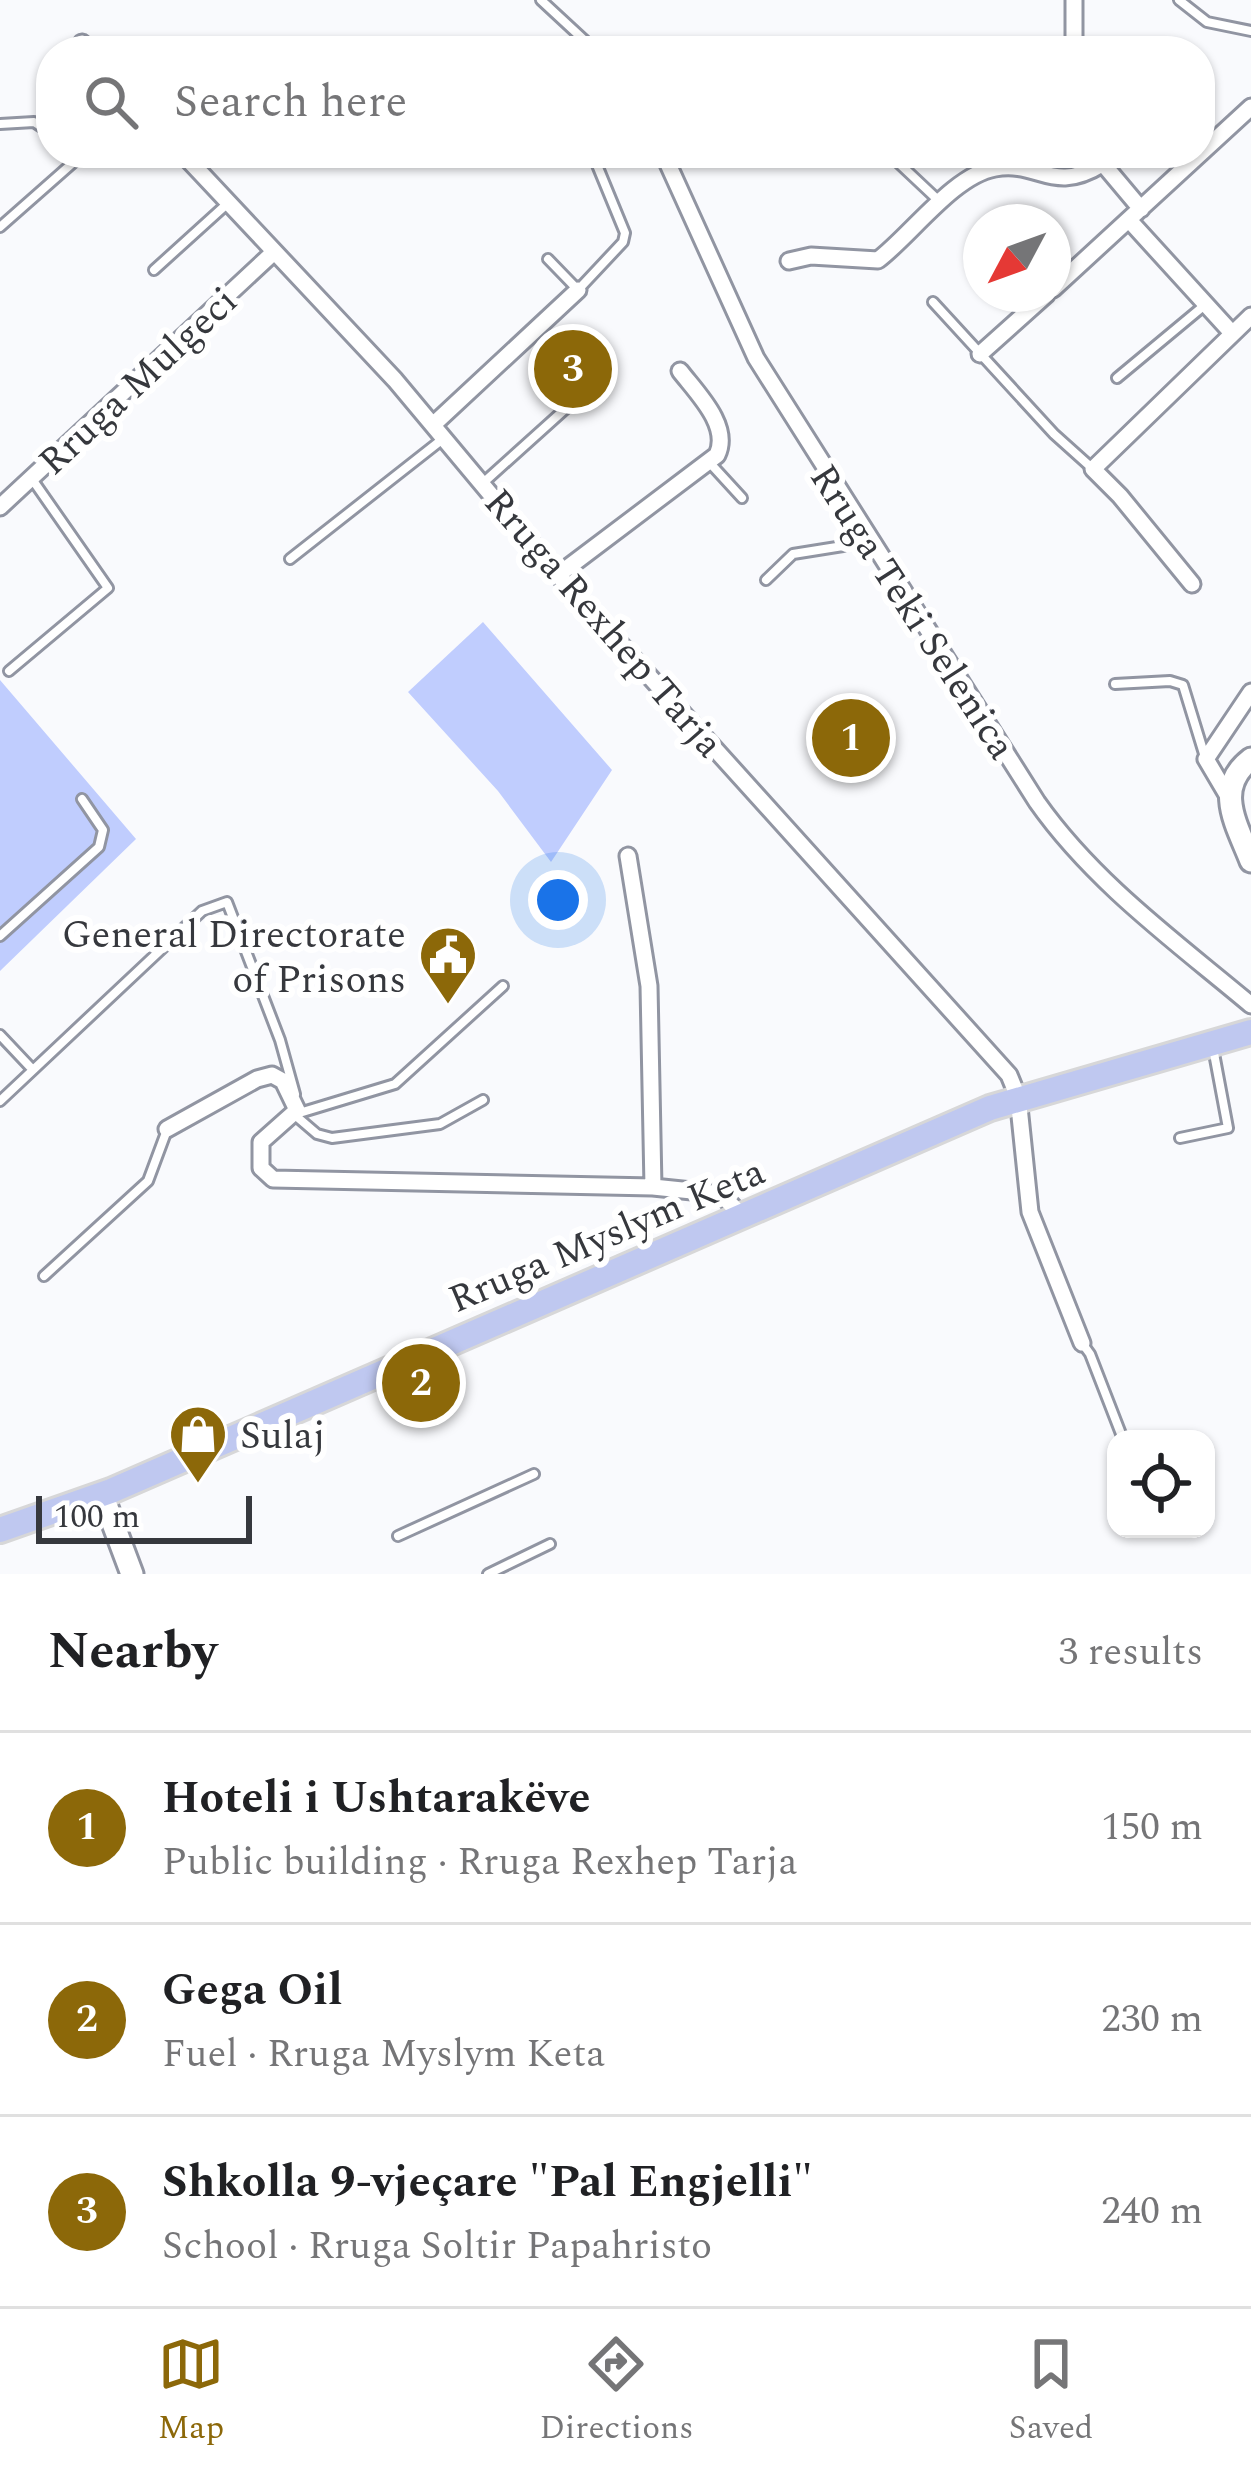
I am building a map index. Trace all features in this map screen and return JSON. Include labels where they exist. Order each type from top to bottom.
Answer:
[{"type":"main road","name":"Rruga Myslym Keta","points":[[0,1530],[102,1494],[1018,1097],[1251,1032]]},
{"type":"street","points":[[1074,0],[1074,36]]},
{"type":"street","points":[[1215,140],[1251,107]]},
{"type":"street","name":"Rruga Rexhep Tarja","points":[[196,168],[440,431],[558,575],[1009,1075],[1018,1097]]},
{"type":"street","name":"Rruga Teki Selenica","points":[[670,168],[756,358],[1060,835],[1097,875],[1251,1005]]},
{"type":"street","points":[[789,261],[812,256],[878,260],[982,168]]},
{"type":"street","points":[[1032,168],[1069,179],[1085,168]]},
{"type":"street","points":[[1104,168],[1135,214],[1232,332]]},
{"type":"street","points":[[1071,272],[1185,168]]},
{"type":"street","name":"Rruga Mulgeci","points":[[0,507],[274,252]]},
{"type":"street","points":[[440,431],[578,290]]},
{"type":"street","points":[[980,354],[1027,312]]},
{"type":"street","points":[[1192,584],[1093,469],[1251,316]]},
{"type":"street","points":[[558,575],[717,454],[723,436],[680,371]]},
{"type":"street","points":[[1251,692],[1206,758],[1229,798],[1251,861]]},
{"type":"street","points":[[1229,798],[1233,776],[1251,759]]},
{"type":"street","points":[[628,856],[649,986],[653,1187]]},
{"type":"street","points":[[167,1129],[272,1075],[284,1081],[295,1108],[260,1142],[262,1168],[273,1179],[653,1187],[721,1194],[741,1215]]},
{"type":"street","points":[[1018,1097],[1030,1212],[1082,1342]]},
{"type":"street","points":[[102,1494],[132,1574]]},
{"type":"lane","points":[[541,0],[580,36]]},
{"type":"lane","points":[[1179,0],[1207,22],[1251,31]]},
{"type":"lane","points":[[0,124],[36,123]]},
{"type":"lane","points":[[0,227],[63,168]]},
{"type":"lane","points":[[548,259],[578,290],[615,254],[625,233],[598,168]]},
{"type":"lane","points":[[904,168],[941,202]]},
{"type":"lane","points":[[154,270],[228,202]]},
{"type":"lane","points":[[934,302],[1093,469]]},
{"type":"lane","points":[[1117,378],[1207,303]]},
{"type":"lane","points":[[482,484],[583,393]]},
{"type":"lane","points":[[290,559],[440,431]]},
{"type":"lane","points":[[709,461],[742,498]]},
{"type":"lane","points":[[9,671],[107,588],[32,478]]},
{"type":"lane","points":[[766,580],[793,554],[843,546],[866,536]]},
{"type":"lane","points":[[1115,684],[1170,681],[1183,685],[1206,758]]},
{"type":"lane","points":[[0,936],[99,847],[103,830],[82,799]]},
{"type":"lane","points":[[0,1101],[202,911],[227,902],[280,1040],[295,1108],[317,1134],[332,1138],[440,1124],[483,1100]]},
{"type":"lane","points":[[295,1108],[394,1084],[503,986]]},
{"type":"lane","points":[[0,1035],[33,1070]]},
{"type":"lane","points":[[1180,1138],[1228,1128],[1212,1043]]},
{"type":"lane","points":[[44,1276],[148,1181],[167,1129]]},
{"type":"lane","points":[[432,1376],[451,1341]]},
{"type":"lane","points":[[1082,1342],[1120,1430]]},
{"type":"lane","points":[[377,1373],[408,1386]]},
{"type":"lane","points":[[398,1536],[534,1474]]},
{"type":"lane","points":[[488,1574],[550,1544]]},
{"type":"shaded area","points":[[483,622],[612,770],[551,862],[498,791],[408,692]]},
{"type":"shaded area","points":[[0,680],[136,839],[0,971]]},
{"type":"place","name":"Shkolla 9-vjeçare \"Pal Engjelli\"","points":[[573,369]]},
{"type":"place","name":"Hoteli i Ushtarakëve","points":[[851,738]]},
{"type":"place","name":"General Directorate of Prisons","points":[[448,1006]]},
{"type":"place","name":"Gega Oil","points":[[421,1383]]},
{"type":"place","name":"Sulaj","points":[[198,1485]]}]
